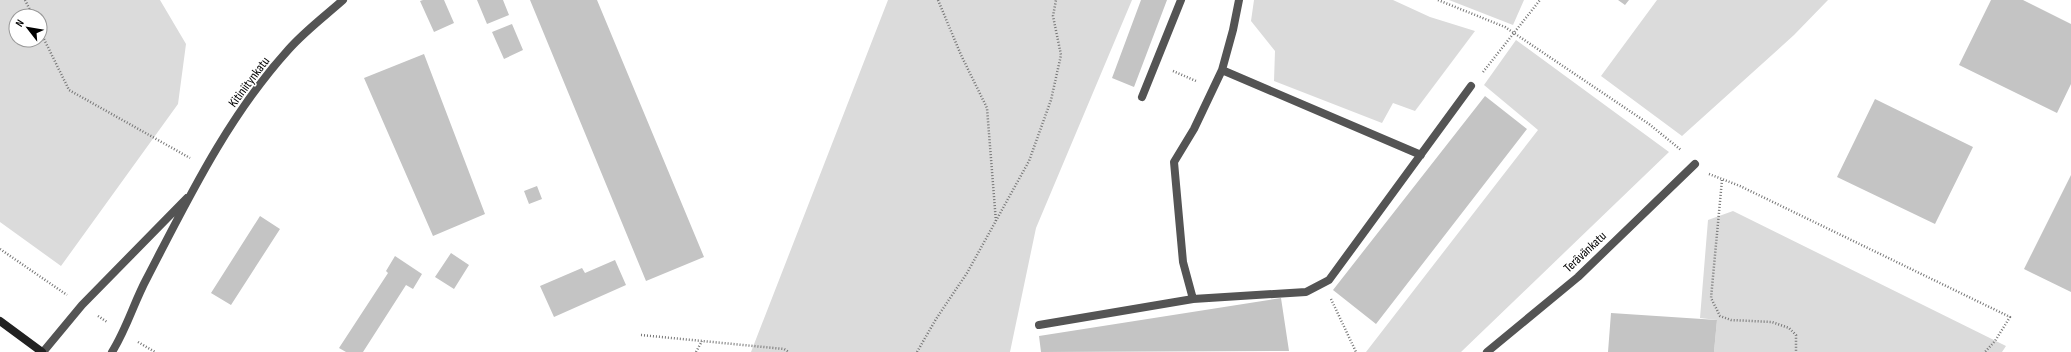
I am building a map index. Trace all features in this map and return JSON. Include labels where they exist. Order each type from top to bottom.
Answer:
[{"type":"main road","points":[[0,321],[42,352]]},
{"type":"street","name":"Kitiniitynkatu","points":[[112,352],[124,333],[146,280],[193,192],[204,167],[252,96],[289,49],[343,0]]},
{"type":"street","points":[[1142,97],[1181,0]]},
{"type":"street","points":[[1193,299],[1183,262],[1174,162],[1194,129],[1222,70],[1233,30],[1239,0]]},
{"type":"street","points":[[1222,70],[1421,155]]},
{"type":"street","points":[[1039,325],[1193,299],[1306,292],[1329,280],[1471,86]]},
{"type":"street","name":"Terävänkatu","points":[[1486,352],[1578,277],[1695,164]]},
{"type":"street","name":"Kitiniitynkatu","points":[[42,352],[82,305],[193,192]]},
{"type":"path","points":[[938,0],[961,55],[988,108],[996,222]]},
{"type":"path","points":[[917,352],[936,318],[967,273],[1028,161],[1051,100],[1061,55],[1053,16],[1056,0]]},
{"type":"path","points":[[1438,0],[1505,27],[1649,124],[1676,145],[1695,164],[1713,177],[1740,186],[2010,317],[1995,341],[1985,352]]},
{"type":"path","points":[[1471,86],[1540,0]]},
{"type":"path","points":[[48,47],[69,90],[204,167]]},
{"type":"path","points":[[1156,63],[1213,89]]},
{"type":"path","points":[[1722,180],[1711,298],[1720,316],[1730,320],[1772,322],[1789,328],[1796,335],[1796,352]]},
{"type":"path","points":[[1328,294],[1356,352]]},
{"type":"path","points":[[641,335],[784,349],[789,352]]},
{"type":"path","points":[[696,352],[702,341]]},
{"type":"shaded area","points":[[0,0],[160,0],[186,44],[178,104],[61,266],[0,222]]},
{"type":"shaded area","points":[[888,0],[1132,0],[1036,228],[1010,352],[751,352]]},
{"type":"shaded area","points":[[1254,0],[1393,0],[1430,17],[1475,31],[1415,111],[1393,103],[1382,123],[1274,81],[1275,51],[1251,21]]},
{"type":"shaded area","points":[[1449,0],[1524,0],[1513,25]]},
{"type":"shaded area","points":[[1657,0],[1828,0],[1794,35],[1682,136],[1601,76]]},
{"type":"shaded area","points":[[1516,40],[1669,152],[1461,352],[1366,352],[1538,130],[1484,85]]},
{"type":"shaded area","points":[[1733,211],[2006,346],[2002,352],[1714,352],[1717,320],[1700,318],[1708,220]]},
{"type":"building","points":[[444,0],[454,23],[434,32],[420,1]]},
{"type":"building","points":[[477,0],[503,0],[509,15],[487,24]]},
{"type":"building","points":[[530,0],[597,0],[704,257],[646,281]]},
{"type":"building","points":[[1141,0],[1167,0],[1134,87],[1112,78]]},
{"type":"building","points":[[1618,0],[1629,0],[1625,5]]},
{"type":"building","points":[[1991,0],[2023,0],[2071,24],[2071,84],[2057,113],[1959,65]]},
{"type":"building","points":[[512,24],[523,50],[504,59],[492,32]]},
{"type":"building","points":[[424,54],[485,214],[433,236],[364,78]]},
{"type":"building","points":[[1485,96],[1527,129],[1376,324],[1333,290]]},
{"type":"building","points":[[1875,99],[1973,147],[1935,224],[1837,177]]},
{"type":"building","points":[[2071,175],[2071,292],[2024,269]]},
{"type":"building","points":[[537,186],[542,199],[529,204],[524,191]]},
{"type":"building","points":[[260,216],[280,229],[231,305],[211,293]]},
{"type":"building","points":[[451,253],[469,265],[454,289],[435,277]]},
{"type":"building","points":[[395,256],[422,274],[413,289],[406,285],[363,352],[346,352],[339,348],[388,273],[386,271]]},
{"type":"building","points":[[615,260],[626,285],[554,317],[540,286],[582,268],[585,273]]},
{"type":"building","points":[[1281,298],[1289,351],[1041,352],[1039,336]]},
{"type":"building","points":[[1611,313],[1717,320],[1714,352],[1608,352]]}]
